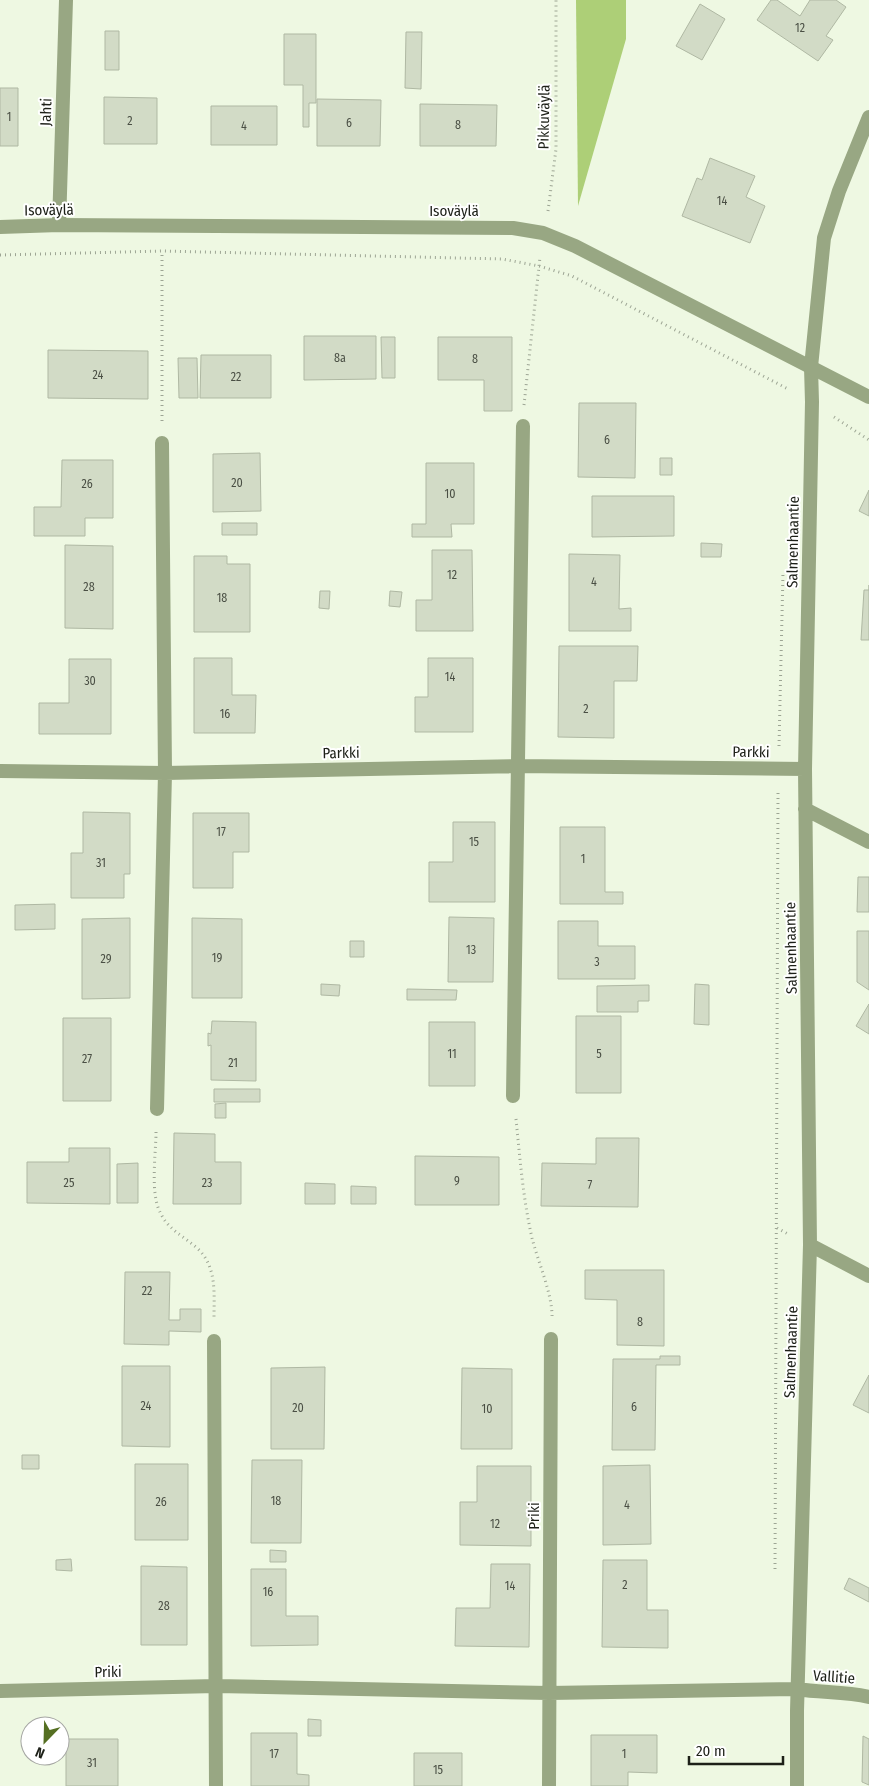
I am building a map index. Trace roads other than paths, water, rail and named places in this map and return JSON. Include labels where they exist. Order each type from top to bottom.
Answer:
[{"type":"street","name":"Jahti","points":[[59,225],[66,0]]},
{"type":"street","name":"Salmenhaantie","points":[[797,1786],[797,1689],[810,1245],[805,769],[812,402],[811,367],[824,238],[839,191],[869,118]]},
{"type":"street","name":"Isoväylä","points":[[0,227],[59,225],[513,228],[543,233],[575,246],[869,397]]},
{"type":"street","points":[[513,1096],[523,426]]},
{"type":"street","points":[[157,1108],[165,773],[162,443]]},
{"type":"street","name":"Parkki","points":[[0,772],[165,773],[517,766],[805,769]]},
{"type":"street","points":[[805,809],[869,842]]},
{"type":"street","points":[[810,1245],[869,1276]]},
{"type":"street","name":"Priki","points":[[549,1786],[551,1339]]},
{"type":"street","points":[[214,1341],[216,1786]]},
{"type":"street","name":"Priki","points":[[0,1691],[216,1686],[549,1693],[797,1689]]},
{"type":"street","name":"Vallitie","points":[[797,1689],[822,1694],[857,1694],[869,1697]]}]
